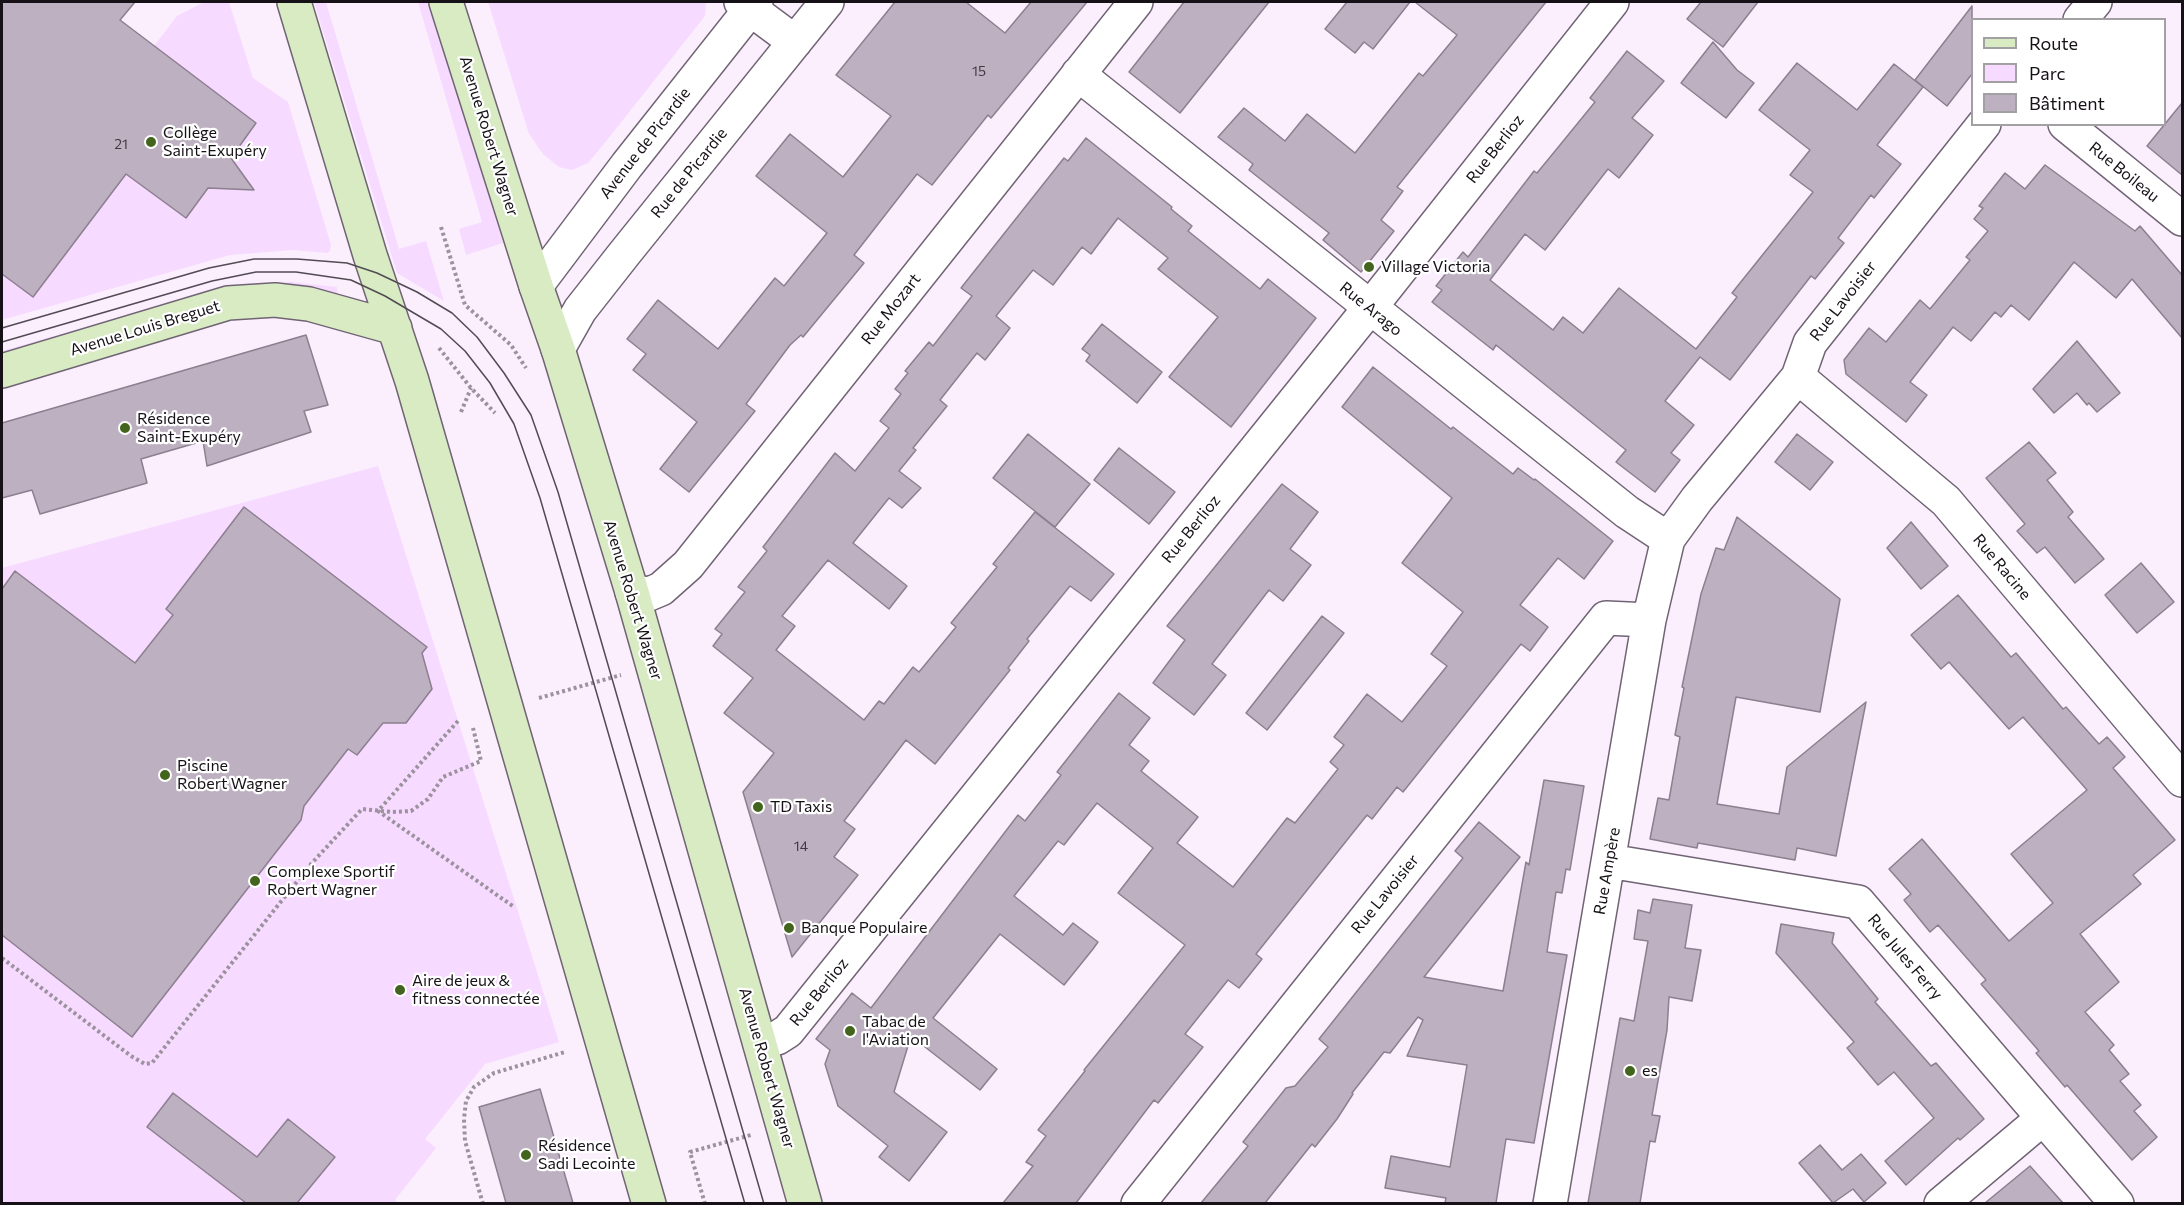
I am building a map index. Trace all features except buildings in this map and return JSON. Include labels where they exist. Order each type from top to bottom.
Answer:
[{"type":"main road","points":[[294,2],[370,255],[395,328],[507,707],[649,1203]]},
{"type":"main road","name":"Avenue Robert Wagner","points":[[446,2],[558,349],[632,592],[806,1203]]},
{"type":"main road","name":"Avenue Louis Breguet","points":[[2,371],[228,303],[275,300],[309,304],[395,328]]},
{"type":"street","name":"Rue de Picardie","points":[[558,349],[580,310],[827,2]]},
{"type":"street","name":"Rue Mozart","points":[[632,592],[649,594],[688,565],[1136,2]]},
{"type":"street","name":"Rue Berlioz","points":[[760,1043],[777,1038],[788,1030],[1612,2]]},
{"type":"street","points":[[2082,18],[2095,2]]},
{"type":"street","name":"Avenue de Picardie","points":[[536,286],[749,4]]},
{"type":"street","points":[[749,4],[795,42]]},
{"type":"street","name":"Rue Arago","points":[[1078,74],[1627,512],[1668,540]]},
{"type":"street","name":"Rue Lavoisier","points":[[1668,540],[1697,499],[1797,377],[1810,343],[1982,126]]},
{"type":"street","name":"Rue Boileau","points":[[2067,126],[2182,219]]},
{"type":"street","name":"Rue Racine","points":[[1797,377],[1946,501],[2182,780]]},
{"type":"street","name":"Rue Ampère","points":[[1550,1203],[1649,620],[1668,540]]},
{"type":"street","name":"Rue Lavoisier","points":[[1138,1203],[1606,618],[1649,620]]},
{"type":"street","name":"Rue Jules Ferry","points":[[1609,861],[1858,902],[2116,1203]]},
{"type":"street","points":[[1941,1203],[2042,1119]]},
{"type":"path","points":[[441,227],[465,305],[511,345],[527,371]]},
{"type":"path","points":[[437,345],[471,388],[495,413]]},
{"type":"path","points":[[461,412],[471,388]]},
{"type":"path","points":[[2,958],[131,1056],[145,1064],[152,1063],[311,864],[362,809],[411,811],[429,799],[443,777],[481,761],[470,717],[626,674]]},
{"type":"path","points":[[378,811],[458,721]]},
{"type":"path","points":[[378,811],[514,907]]},
{"type":"path","points":[[483,1203],[465,1141],[466,1101],[474,1087],[494,1072],[565,1052]]},
{"type":"green space","points":[[204,2],[229,2],[253,78],[288,102],[331,245],[330,251],[327,253],[293,250],[230,255],[2,320],[2,274],[33,297],[94,150],[186,218],[211,185],[210,175],[228,189],[240,186],[224,157],[234,154],[256,123],[154,46],[177,16]]},
{"type":"green space","points":[[314,2],[326,2],[399,249],[426,241],[444,301],[397,273]]},
{"type":"green space","points":[[418,2],[430,2],[503,243],[466,255],[459,229],[482,222]]},
{"type":"green space","points":[[488,2],[706,2],[705,16],[604,144],[588,163],[572,170],[559,167],[543,154],[529,134]]},
{"type":"green space","points":[[292,282],[337,287],[338,299],[2,359],[2,351],[197,295],[245,285]]},
{"type":"green space","name":"Complexe Sportif Robert Wagner","points":[[378,466],[559,1042],[485,1064],[425,1139],[436,1148],[395,1200],[398,1203],[2,1204],[2,568]]},
{"type":"tram line","points":[[2,328],[209,268],[254,259],[297,259],[347,263],[377,273],[417,292],[452,313],[477,337],[531,415],[558,492],[764,1204]]},
{"type":"tram line","points":[[2,342],[212,281],[256,272],[296,272],[351,280],[385,296],[441,329],[465,351],[490,383],[514,424],[540,498],[745,1204]]},
{"type":"place","name":"Collège Saint-Exupéry","points":[[151,142]]},
{"type":"place","name":"Village Victoria","points":[[1369,267]]},
{"type":"place","name":"Résidence Saint-Exupéry","points":[[125,428]]},
{"type":"place","name":"Piscine Robert Wagner","points":[[165,775]]},
{"type":"place","name":"TD Taxis","points":[[758,807]]},
{"type":"place","name":"Complexe Sportif Robert Wagner","points":[[255,881]]},
{"type":"place","name":"Banque Populaire","points":[[789,928]]},
{"type":"place","name":"Aire de jeux & fitness connectée","points":[[400,990]]},
{"type":"place","name":"Tabac de l'Aviation","points":[[850,1031]]},
{"type":"place","name":"es","points":[[1630,1071]]},
{"type":"place","name":"Résidence Sadi Lecointe","points":[[526,1155]]}]
